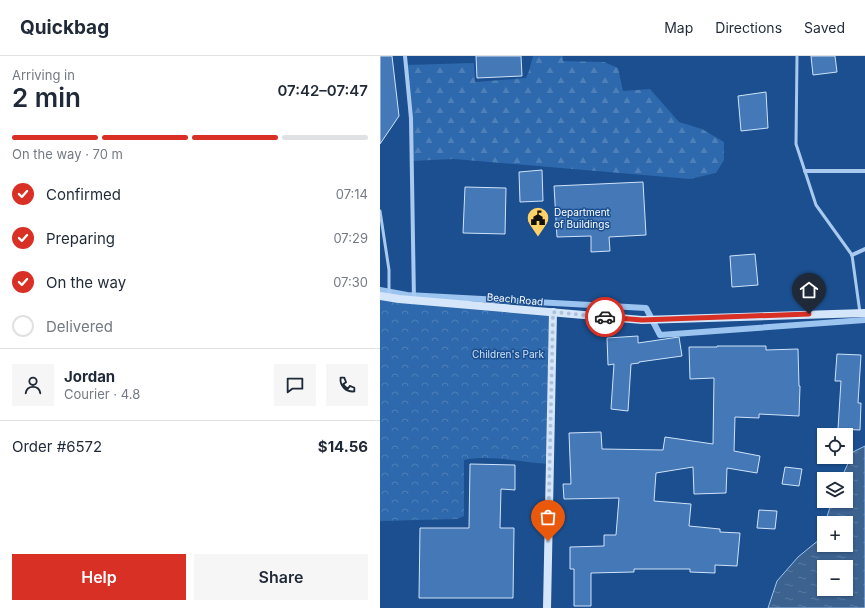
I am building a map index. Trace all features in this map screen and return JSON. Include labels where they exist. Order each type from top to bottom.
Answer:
[{"type":"main road","name":"Beach Road","points":[[380,296],[642,320],[862,313]]},
{"type":"main road","points":[[547,608],[553,312]]},
{"type":"street","points":[[405,56],[411,118],[414,300]]},
{"type":"street","points":[[805,171],[865,171]]},
{"type":"street","points":[[852,254],[865,249]]},
{"type":"lane","points":[[797,56],[796,144],[816,205],[852,254],[862,313]]},
{"type":"lane","points":[[380,211],[389,270],[389,297]]},
{"type":"green space","points":[[533,56],[563,56],[563,61],[604,62],[618,68],[623,91],[650,89],[679,122],[702,129],[724,142],[724,160],[716,173],[690,179],[454,159],[411,161],[406,65],[474,63],[475,82],[526,78]]},
{"type":"green space","name":"Children's Park","points":[[380,296],[553,312],[550,464],[496,458],[474,458],[464,460],[464,516],[457,519],[380,521]]},
{"type":"water","points":[[865,446],[865,608],[768,608],[777,581],[798,557],[817,541],[817,552],[853,552],[853,516],[827,516],[830,508],[853,508],[853,472],[844,472],[848,464],[853,464],[853,452]]},
{"type":"building","points":[[380,56],[392,56],[399,116],[380,144]]},
{"type":"building","points":[[476,56],[521,56],[522,76],[477,78]]},
{"type":"building","points":[[811,56],[835,56],[837,72],[813,75]]},
{"type":"building","points":[[766,92],[768,128],[741,131],[738,96]]},
{"type":"building","points":[[542,170],[543,201],[520,202],[519,172]]},
{"type":"building","points":[[643,182],[646,235],[609,237],[610,251],[591,252],[591,236],[557,237],[554,186]]},
{"type":"building","points":[[465,187],[506,188],[505,234],[463,233]]},
{"type":"building","points":[[755,254],[758,285],[732,287],[730,256]]},
{"type":"building","points":[[638,336],[638,343],[679,337],[682,356],[631,364],[628,411],[611,409],[614,364],[608,365],[607,338]]},
{"type":"building","points":[[766,346],[766,350],[798,349],[800,386],[799,416],[759,414],[759,418],[735,417],[734,451],[760,456],[757,473],[727,468],[726,493],[694,494],[693,467],[656,473],[654,501],[691,504],[689,526],[720,529],[720,532],[740,533],[737,566],[715,565],[715,573],[690,572],[690,569],[634,569],[634,572],[591,573],[591,606],[574,606],[574,569],[570,569],[570,547],[604,546],[604,535],[616,535],[619,498],[564,499],[563,484],[571,484],[569,433],[601,432],[602,449],[663,450],[665,437],[713,444],[714,378],[690,379],[689,347]]},
{"type":"building","points":[[837,354],[861,355],[858,403],[861,403],[860,430],[853,430],[853,428],[838,428],[841,381],[835,381]]},
{"type":"building","points":[[470,464],[515,465],[515,490],[501,489],[500,528],[514,528],[513,598],[419,598],[420,528],[469,528]]},
{"type":"building","points":[[785,467],[802,469],[799,486],[782,484]]},
{"type":"building","points":[[759,510],[777,511],[775,529],[757,528]]},
{"type":"waterway","points":[[380,290],[407,295],[646,308],[660,335],[865,320]]},
{"type":"way so far","points":[[548,541],[553,312],[605,317]]},
{"type":"place","name":"Department of Buildings","points":[[538,238]]},
{"type":"route","points":[[605,317],[642,320],[809,314]]}]
